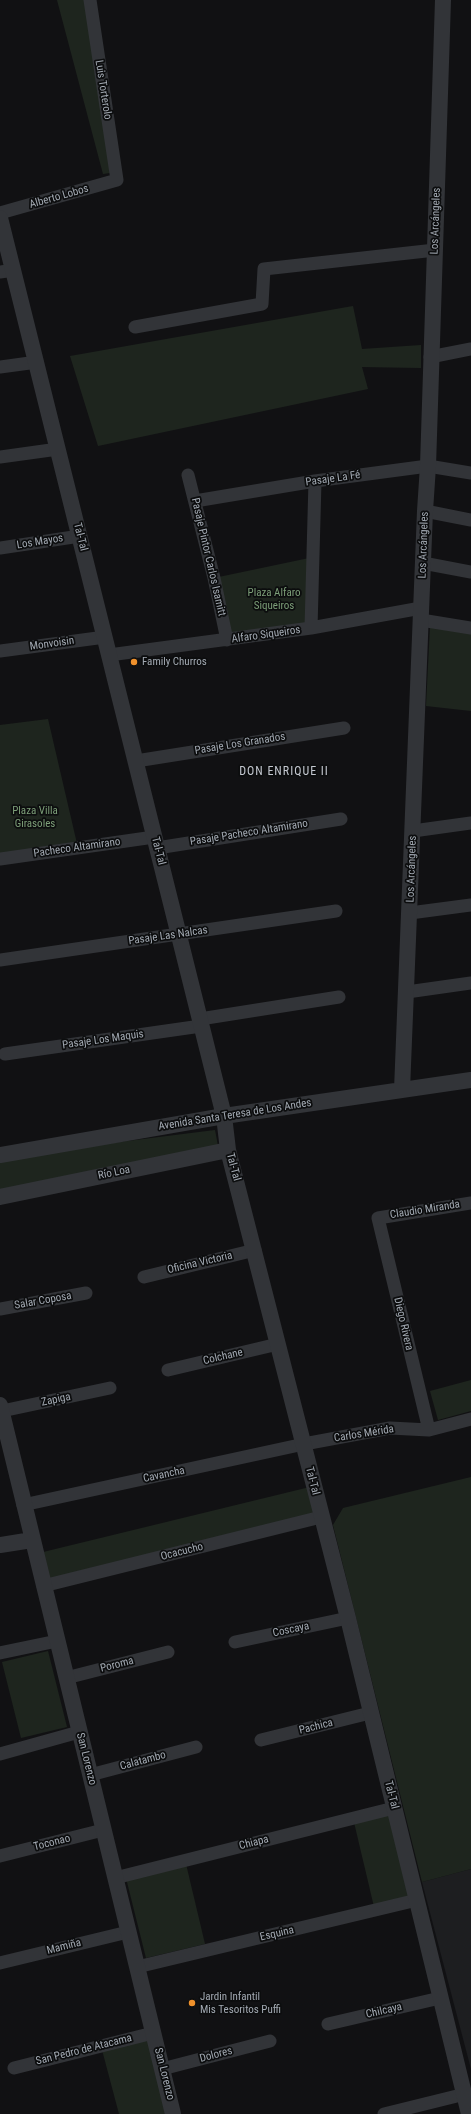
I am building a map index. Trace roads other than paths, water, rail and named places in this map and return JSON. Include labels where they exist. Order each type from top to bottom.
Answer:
[{"type":"street","name":"Luis Torterolo","points":[[90,0],[117,180]]},
{"type":"street","name":"Los Arcángeles","points":[[402,1090],[428,466],[430,357],[443,0]]},
{"type":"street","name":"Alberto Lobos","points":[[0,214],[117,180]]},
{"type":"street","name":"Tal-Tal","points":[[0,218],[7,271],[37,362],[224,1116],[228,1150],[255,1250],[321,1517],[348,1618],[469,2114]]},
{"type":"street","points":[[134,327],[262,304],[264,269],[435,250]]},
{"type":"street","points":[[430,357],[471,349]]},
{"type":"street","points":[[0,367],[37,362]]},
{"type":"street","points":[[0,457],[58,449]]},
{"type":"street","name":"Pasaje La Fé","points":[[195,501],[315,481],[428,466],[471,474]]},
{"type":"street","name":"Pasaje Pintor Carlos Isamitt","points":[[188,475],[227,640]]},
{"type":"street","points":[[311,628],[315,481]]},
{"type":"street","points":[[425,512],[471,520]]},
{"type":"street","name":"Los Mayos","points":[[0,548],[80,536]]},
{"type":"street","points":[[423,563],[471,572]]},
{"type":"street","name":"Alfaro Siqueiros","points":[[109,655],[421,614],[471,628]]},
{"type":"street","name":"Monvoisin","points":[[0,651],[105,637]]},
{"type":"street","name":"Pasaje Los Granados","points":[[136,761],[344,728]]},
{"type":"street","name":"Pasaje Pacheco Altamirano","points":[[156,842],[341,819]]},
{"type":"street","points":[[413,831],[471,823]]},
{"type":"street","name":"Pacheco Altamirano","points":[[0,859],[156,842]]},
{"type":"street","points":[[410,913],[471,905]]},
{"type":"street","name":"Pasaje Las Nalcas","points":[[0,960],[336,911]]},
{"type":"street","points":[[407,992],[471,982]]},
{"type":"street","name":"Pasaje Los Maquis","points":[[6,1054],[200,1023],[339,997]]},
{"type":"street","name":"Avenida Santa Teresa de Los Andes","points":[[0,1155],[224,1116],[471,1080]]},
{"type":"street","name":"Río Loa","points":[[0,1198],[228,1150]]},
{"type":"street","name":"Claudio Miranda","points":[[378,1218],[471,1203]]},
{"type":"street","name":"Diego Rivera","points":[[378,1218],[429,1430]]},
{"type":"street","name":"Oficina Victoria","points":[[144,1276],[255,1250]]},
{"type":"street","name":"Salar Coposa","points":[[0,1309],[86,1293]]},
{"type":"street","name":"Colchane","points":[[168,1370],[278,1344]]},
{"type":"street","name":"Zapiga","points":[[1,1408],[110,1388]]},
{"type":"street","name":"San Lorenzo","points":[[1,1408],[3,1428],[24,1505],[173,2114]]},
{"type":"street","name":"Carlos Mérida","points":[[304,1444],[390,1428],[429,1430],[471,1419]]},
{"type":"street","name":"Cavancha","points":[[24,1505],[304,1444]]},
{"type":"street","name":"Ocacucho","points":[[43,1586],[321,1517]]},
{"type":"street","points":[[0,1545],[32,1540]]},
{"type":"street","name":"Coscaya","points":[[235,1642],[348,1618]]},
{"type":"street","points":[[0,1653],[57,1641]]},
{"type":"street","name":"Poroma","points":[[66,1678],[168,1652]]},
{"type":"street","name":"Pachica","points":[[261,1740],[370,1713]]},
{"type":"street","points":[[0,1754],[79,1732]]},
{"type":"street","name":"Calatambo","points":[[90,1775],[196,1747]]},
{"type":"street","name":"Chiapa","points":[[115,1878],[394,1808]]},
{"type":"street","name":"Toconao","points":[[0,1856],[103,1830]]},
{"type":"street","name":"Esquina","points":[[137,1967],[417,1900]]},
{"type":"street","name":"Mamiña","points":[[0,1963],[128,1932]]},
{"type":"street","name":"Chilcaya","points":[[328,2024],[440,1998]]},
{"type":"street","name":"San Pedro de Atacama","points":[[14,2068],[153,2033]]},
{"type":"street","name":"Dolores","points":[[162,2069],[270,2041]]},
{"type":"street","points":[[384,2114],[465,2094]]},
{"type":"place","name":"Family Churros","points":[[134,662]]},
{"type":"place","name":"Jardin Infantil Mis Tesoritos Puffi","points":[[192,2003]]},
{"type":"district","name":"DON ENRIQUE II","points":[[284,772]]},
{"type":"park label","name":"Plaza Alfaro Siqueiros","points":[[274,599]]},
{"type":"park label","name":"Plaza Villa Girasoles","points":[[35,817]]}]
